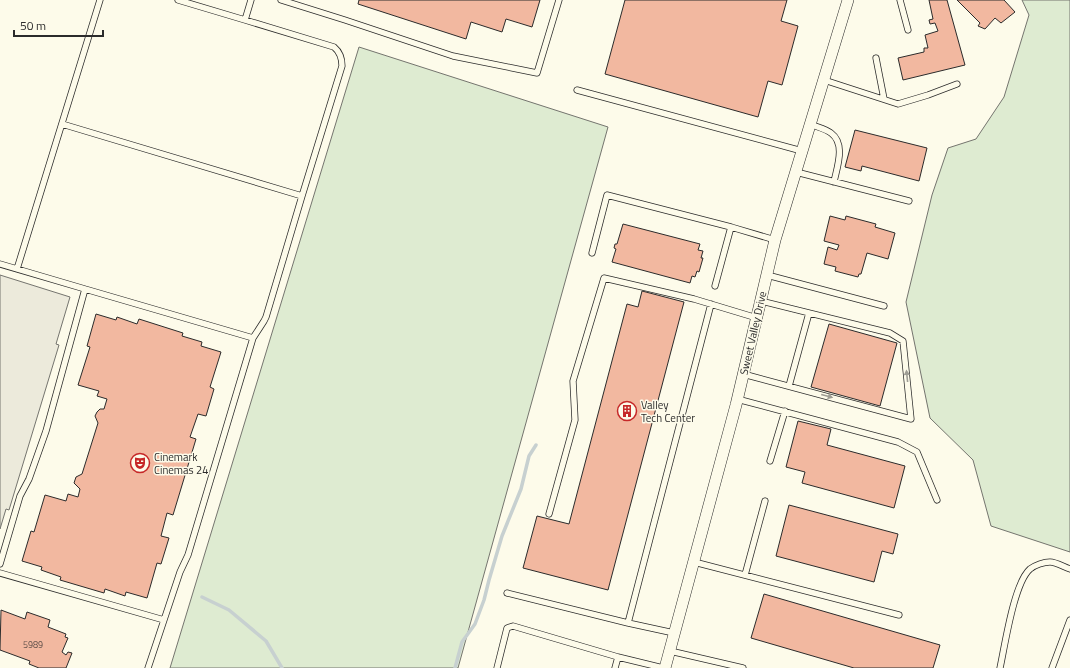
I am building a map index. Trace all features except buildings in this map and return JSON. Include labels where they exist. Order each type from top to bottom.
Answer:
[{"type":"street","name":"Sweet Valley Drive","points":[[664,668],[670,651],[737,399],[775,240],[848,0]]},
{"type":"lane","points":[[17,269],[100,0]]},
{"type":"lane","points":[[148,668],[180,572],[188,555],[253,338],[266,316],[342,66],[342,60],[337,49],[334,47],[178,0]]},
{"type":"lane","points":[[245,20],[251,0]]},
{"type":"lane","points":[[281,0],[453,56],[537,73],[559,0]]},
{"type":"lane","points":[[900,0],[908,30]]},
{"type":"lane","points":[[876,58],[884,99]]},
{"type":"lane","points":[[824,80],[898,104],[957,84]]},
{"type":"lane","points":[[577,90],[802,151]]},
{"type":"lane","points":[[62,124],[302,196]]},
{"type":"lane","points":[[810,124],[832,133],[838,141],[840,149],[834,182]]},
{"type":"lane","points":[[796,172],[909,201]]},
{"type":"lane","points":[[592,253],[607,195],[775,240]]},
{"type":"lane","points":[[714,286],[731,227]]},
{"type":"lane","points":[[0,264],[253,338]]},
{"type":"lane","points":[[767,275],[884,306]]},
{"type":"lane","points":[[549,514],[575,420],[573,381],[604,278],[694,299],[756,318]]},
{"type":"lane","points":[[0,564],[20,496],[30,479],[46,431],[85,289]]},
{"type":"lane","points":[[743,374],[911,418],[903,341],[890,333],[761,301]]},
{"type":"lane","points":[[628,623],[711,304]]},
{"type":"lane","points":[[789,386],[809,313]]},
{"type":"lane","points":[[737,399],[898,442],[917,452],[938,500]]},
{"type":"lane","points":[[770,461],[785,411]]},
{"type":"lane","points":[[745,575],[765,501]]},
{"type":"lane","points":[[1000,668],[1015,598],[1022,581],[1030,569],[1041,563],[1052,561],[1070,569]]},
{"type":"lane","points":[[694,562],[899,615]]},
{"type":"lane","points":[[0,573],[164,620]]},
{"type":"lane","points":[[507,593],[674,633]]},
{"type":"lane","points":[[1052,668],[1070,620]]},
{"type":"lane","points":[[497,668],[508,628],[514,626],[618,657],[664,668]]},
{"type":"lane","points":[[670,651],[743,668]]},
{"type":"lane","points":[[615,668],[618,657]]},
{"type":"green space","points":[[1022,0],[1070,0],[1070,552],[991,526],[973,460],[930,418],[906,302],[932,195],[948,148],[976,139],[1004,97],[1029,15]]},
{"type":"green space","points":[[359,47],[608,127],[458,668],[170,668]]},
{"type":"shaded area","points":[[0,275],[70,297],[56,344],[59,345],[9,510],[6,509],[0,529]]},
{"type":"waterway","points":[[455,668],[462,642],[475,624],[484,600],[502,536],[521,489],[529,456],[536,445]]},
{"type":"waterway","points":[[202,597],[229,610],[266,641],[282,668]]},
{"type":"place","name":"Valley Tech Center","points":[[627,411]]},
{"type":"place","name":"Cinemark Cinemas 24","points":[[140,463]]}]
